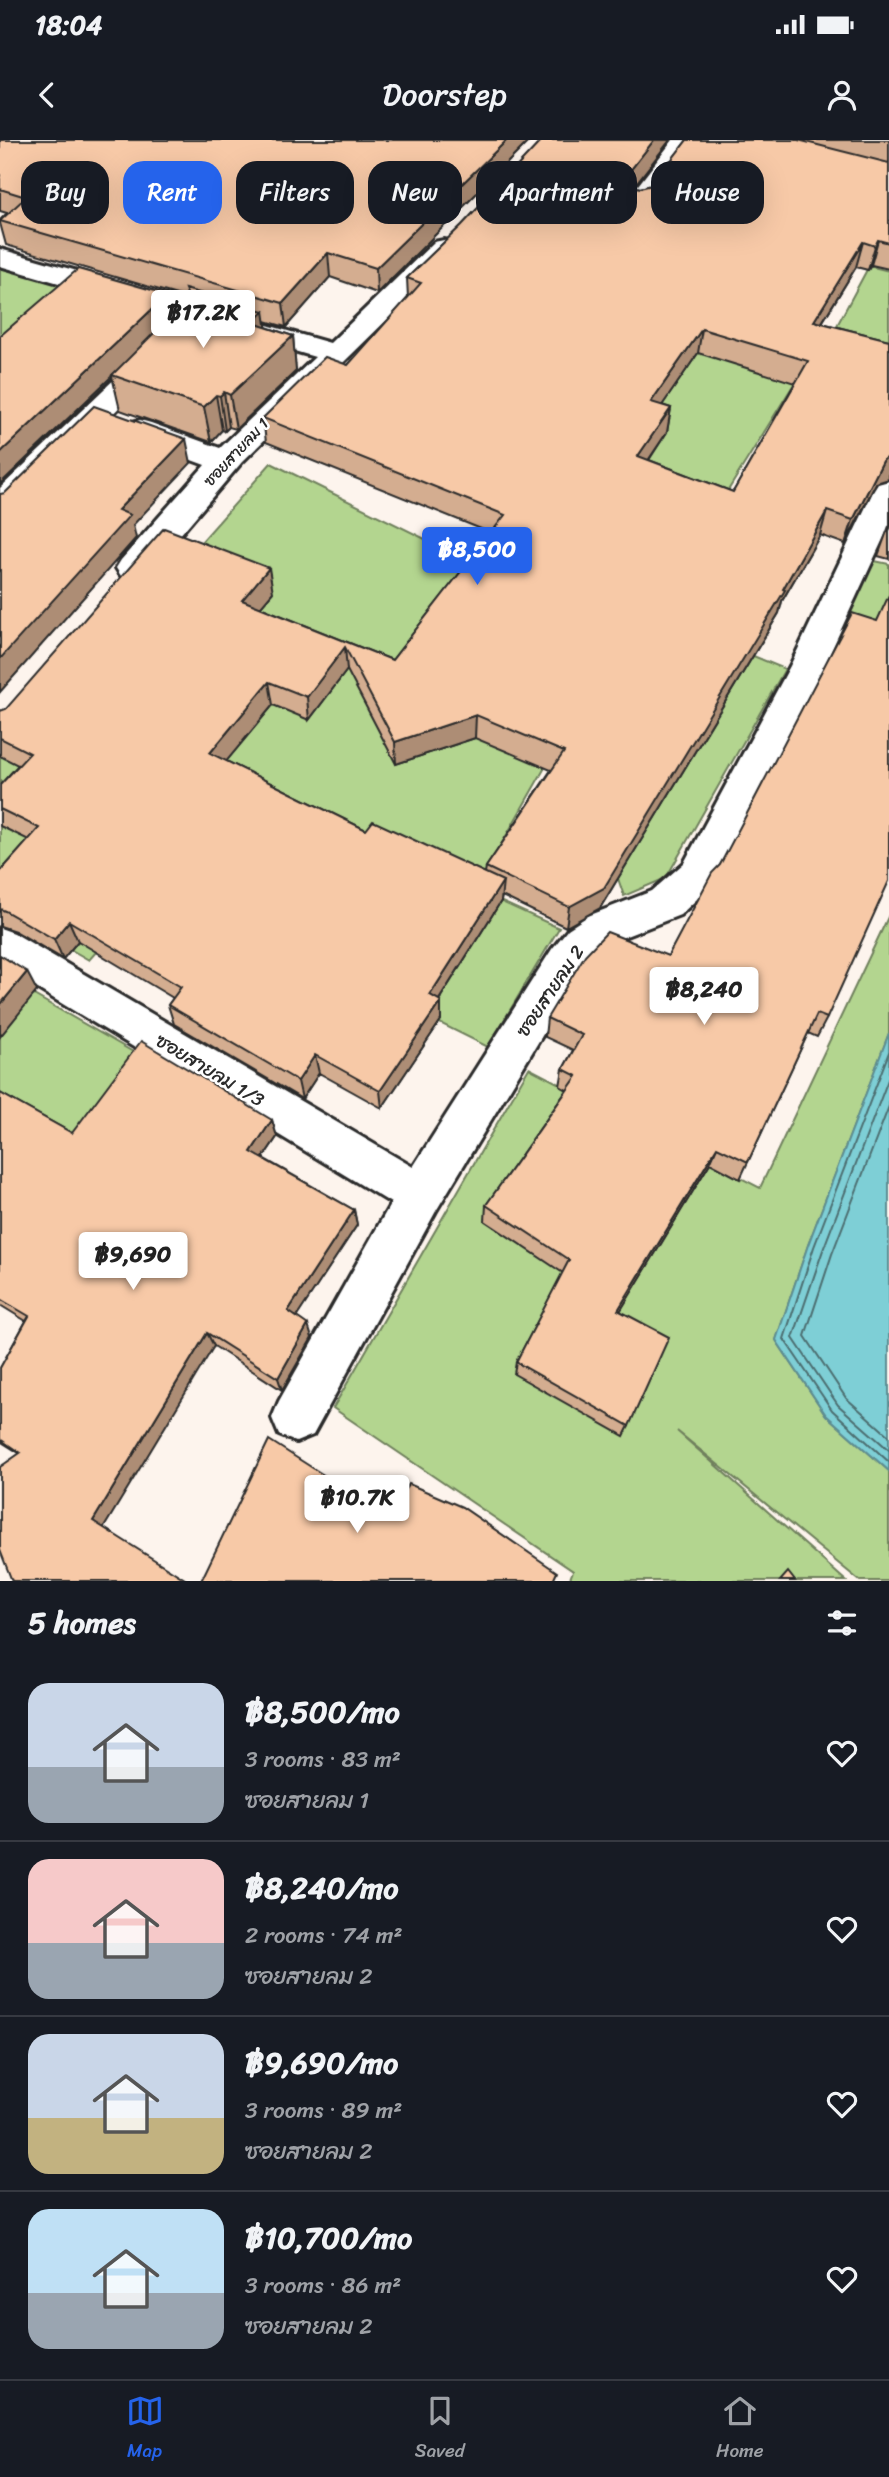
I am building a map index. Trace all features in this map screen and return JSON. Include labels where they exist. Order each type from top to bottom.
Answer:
[{"type":"street","points":[[638,202],[686,140]]},
{"type":"street","name":"ซอยสายลม 1","points":[[118,585],[226,461],[466,226]]},
{"type":"street","points":[[0,257],[334,354]]},
{"type":"street","points":[[0,507],[179,331]]},
{"type":"street","points":[[95,415],[226,461]]},
{"type":"street","name":"ซอยสายลม 2","points":[[296,1418],[420,1196],[566,961],[582,941],[602,928],[667,904],[698,874],[807,666],[889,492]]},
{"type":"street","name":"ซอยสายลม 1/3","points":[[0,944],[420,1196]]},
{"type":"green space","points":[[869,266],[889,271],[889,361],[827,344]]},
{"type":"green space","points":[[0,267],[78,288],[0,358]]},
{"type":"green space","points":[[495,304],[818,345],[719,505],[437,403]]},
{"type":"green space","points":[[271,463],[490,571],[551,757],[481,880],[250,780],[89,960],[0,909],[0,758],[171,576]]},
{"type":"green space","points":[[870,560],[889,564],[889,632],[847,614]]},
{"type":"green space","points":[[660,618],[785,669],[666,878],[624,896],[615,870]]},
{"type":"green space","points":[[386,849],[559,928],[488,1047],[309,958]]},
{"type":"green space","points":[[889,915],[889,1033],[808,1245],[776,1340],[826,1415],[889,1471],[889,1581],[860,1581],[677,1431],[846,1581],[569,1581],[573,1571],[333,1408],[529,1068],[760,1188]]},
{"type":"green space","points":[[20,987],[154,1064],[55,1190],[0,1155],[0,1010]]},
{"type":"water","points":[[889,1033],[889,1471],[826,1415],[776,1340],[808,1245]]},
{"type":"building","points":[[0,140],[507,140],[486,161],[476,161],[476,170],[462,184],[462,161],[368,161],[368,224],[421,224],[376,268],[328,253],[283,303],[0,221],[21,202],[21,224],[109,224],[109,161],[21,161],[21,195],[0,189]]},
{"type":"building","points":[[542,140],[654,140],[637,162],[522,161]]},
{"type":"building","points":[[687,140],[798,140],[889,163],[889,243],[878,240],[875,246],[863,242],[814,321],[889,340],[889,457],[884,459],[853,520],[827,511],[783,589],[785,590],[604,888],[569,907],[486,867],[564,752],[476,715],[395,742],[345,647],[307,697],[269,682],[210,753],[366,830],[373,821],[503,881],[430,995],[441,1001],[380,1091],[315,1055],[298,1081],[168,1005],[181,987],[69,921],[54,939],[0,909],[0,872],[39,828],[0,809],[0,785],[30,753],[0,738],[0,711],[6,709],[164,528],[269,568],[242,600],[392,660],[505,515],[263,418],[325,357],[348,365],[421,283],[407,278],[476,210],[476,224],[637,224],[637,187],[651,185],[651,224],[764,224],[764,161],[671,161]],"holes":[[[702,329],[808,361],[733,492],[638,456],[671,408],[651,402]]]},
{"type":"building","points":[[78,269],[173,296],[163,299],[0,453],[0,336]]},
{"type":"building","points":[[185,289],[264,311],[253,323],[293,336],[230,395],[224,392],[220,396],[216,395],[204,407],[112,375],[189,298]]},
{"type":"building","points":[[94,406],[186,439],[118,510],[130,515],[0,659],[0,494],[5,493]]},
{"type":"building","points":[[889,595],[889,881],[827,1018],[817,1014],[748,1162],[717,1147],[618,1310],[669,1337],[629,1426],[516,1362],[569,1260],[486,1205],[577,1076],[563,1069],[582,1035],[547,1018],[585,955],[607,932],[668,956],[712,873],[720,865],[852,613],[877,621]]},
{"type":"building","points":[[0,955],[27,972],[0,1005]]},
{"type":"building","points":[[141,1041],[272,1120],[251,1152],[354,1210],[288,1311],[308,1325],[278,1378],[207,1333],[93,1521],[188,1581],[12,1581],[0,1550],[0,1467],[20,1453],[0,1439],[0,1368],[29,1316],[0,1299],[0,1093],[72,1133]]},
{"type":"building","points":[[269,1440],[386,1515],[409,1484],[462,1507],[557,1572],[553,1581],[201,1581]]},
{"type":"building","points":[[788,1572],[795,1581],[780,1581]]}]
